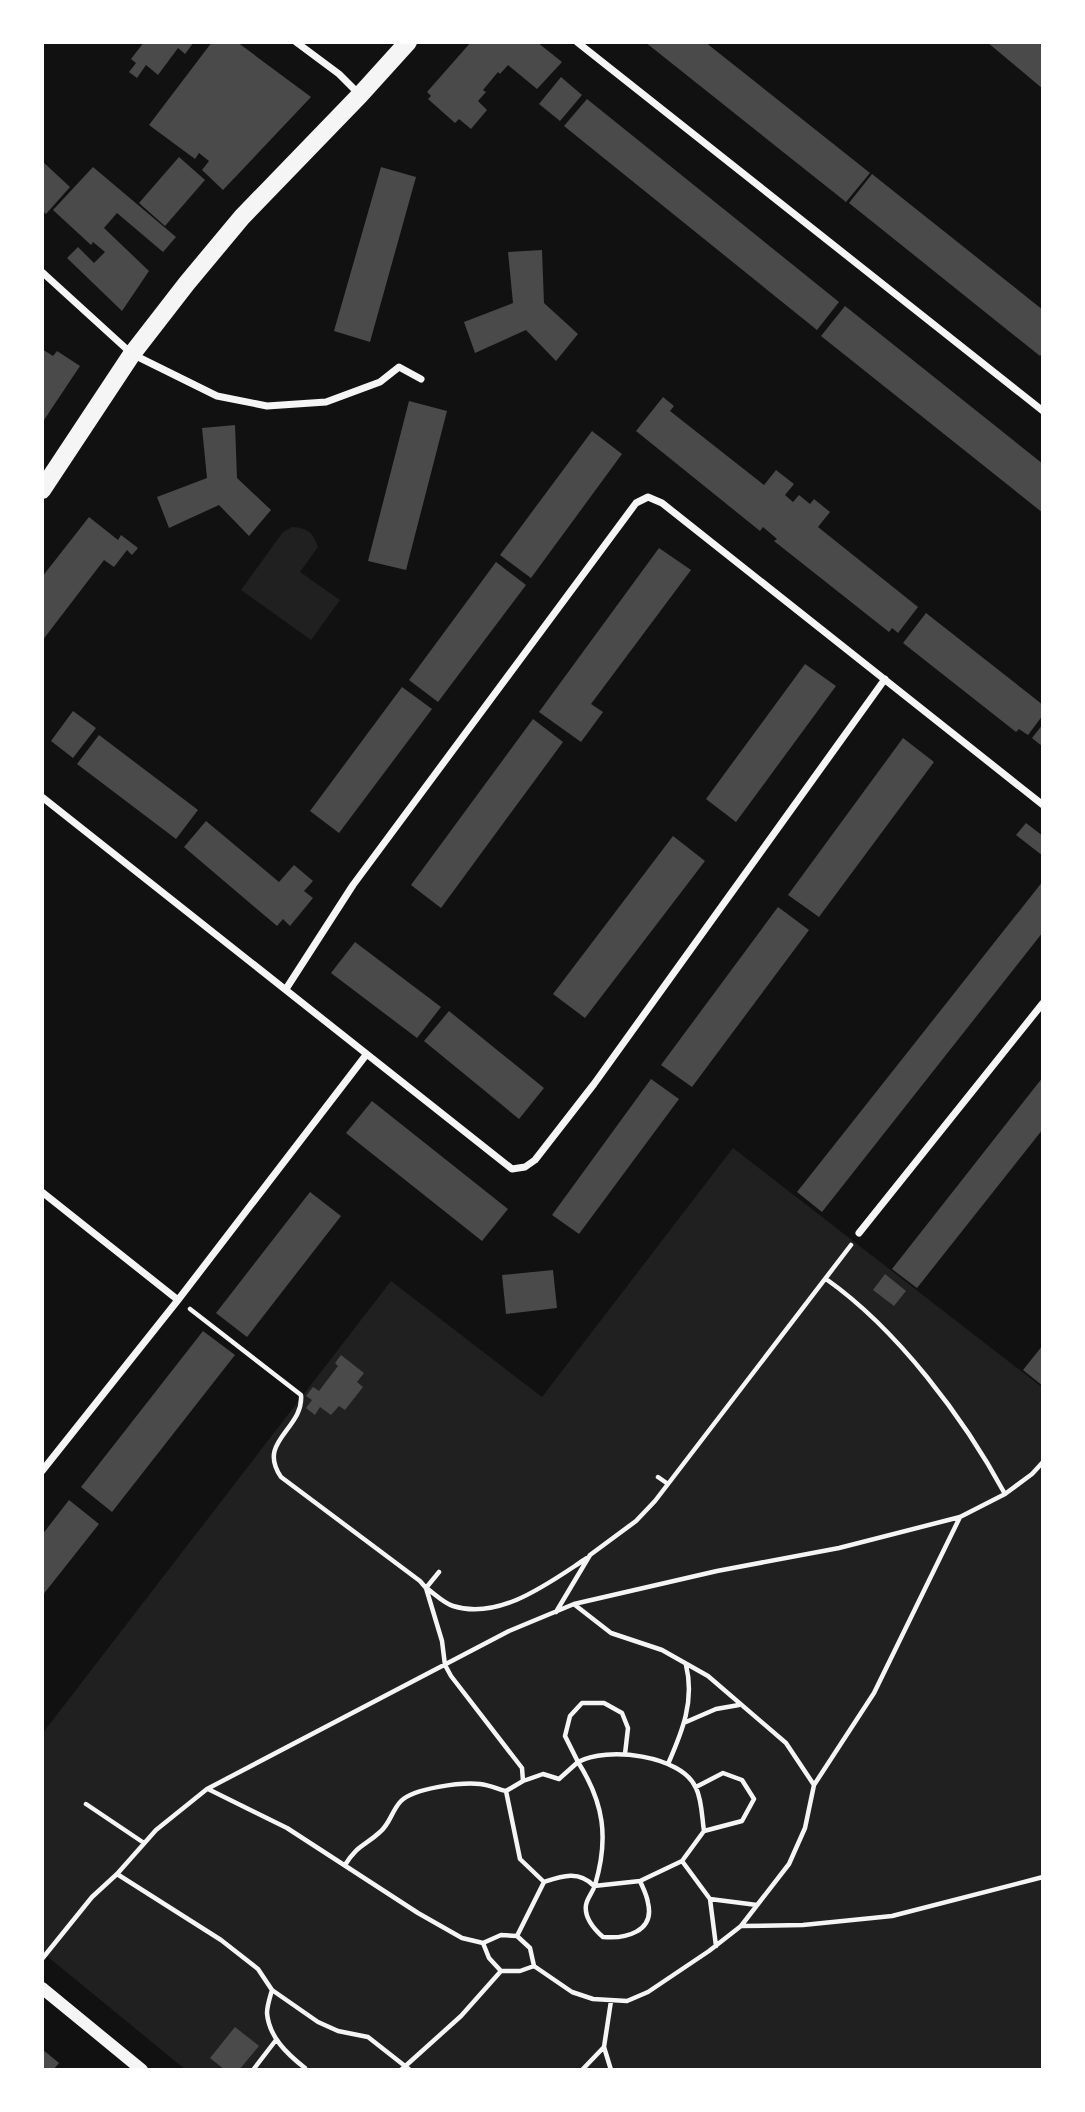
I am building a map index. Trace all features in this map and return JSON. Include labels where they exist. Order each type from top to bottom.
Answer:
[{"type":"main road","points":[[42,490],[132,354],[187,283],[242,218],[408,42]]},
{"type":"street","points":[[296,42],[338,74],[360,95]]},
{"type":"street","points":[[577,42],[1043,411]]},
{"type":"street","points":[[42,272],[132,354],[217,396],[267,406],[326,402],[380,382],[399,367],[421,379]]},
{"type":"street","points":[[286,989],[353,885],[636,503],[648,497],[662,503],[1043,805]]},
{"type":"street","points":[[42,797],[512,1169],[525,1167],[535,1160],[594,1084],[885,680]]},
{"type":"street","points":[[859,1233],[1043,1003]]},
{"type":"street","points":[[42,1471],[178,1300],[366,1055]]},
{"type":"street","points":[[42,1192],[178,1300]]},
{"type":"street","points":[[42,1988],[142,2070]]},
{"type":"path","points":[[178,1300],[301,1395],[298,1412],[272,1457],[281,1478],[451,1606],[474,1609],[499,1606],[539,1588],[636,1521],[668,1484],[859,1233]]},
{"type":"path","points":[[825,1279],[853,1298],[927,1377],[982,1452],[1005,1494]]},
{"type":"path","points":[[42,1959],[92,1897],[117,1874],[156,1830],[207,1789],[509,1631],[574,1604],[717,1571],[839,1548],[960,1517],[1005,1494],[1043,1462]]},
{"type":"path","points":[[658,1477],[668,1484]]},
{"type":"path","points":[[207,1789],[287,1828],[462,1938],[483,1943],[501,1935],[517,1936],[530,1948],[534,1966],[572,1993],[593,1999],[627,2001],[648,1992],[741,1926],[789,1864],[805,1828],[814,1785],[874,1693],[960,1517]]},
{"type":"path","points":[[556,1612],[590,1555]]},
{"type":"path","points":[[426,1588],[439,1572]]},
{"type":"path","points":[[426,1588],[438,1623],[445,1665],[522,1768],[523,1781]]},
{"type":"path","points":[[574,1604],[611,1633],[662,1650],[708,1676],[786,1743],[814,1785]]},
{"type":"path","points":[[667,1764],[685,1723],[690,1680],[685,1663]]},
{"type":"path","points":[[625,1754],[628,1728],[622,1713],[604,1703],[582,1703],[570,1716],[565,1736],[592,1784],[603,1818],[603,1847],[594,1886],[586,1906],[588,1919],[603,1937],[619,1939],[637,1932],[647,1921],[649,1905],[640,1881]]},
{"type":"path","points":[[685,1723],[716,1709],[739,1705]]},
{"type":"path","points":[[345,1865],[354,1850],[380,1833],[403,1798],[416,1791],[480,1784],[506,1791],[542,1774],[559,1779],[588,1757],[625,1754],[659,1760],[680,1771],[696,1787],[704,1831]]},
{"type":"path","points":[[594,1886],[640,1881],[682,1861],[704,1831],[742,1821],[754,1799],[742,1780],[723,1773],[696,1787]]},
{"type":"path","points":[[506,1791],[520,1859],[544,1882]]},
{"type":"path","points":[[86,1804],[144,1843]]},
{"type":"path","points":[[682,1861],[710,1899],[716,1946]]},
{"type":"path","points":[[117,1874],[221,1940],[258,1969],[272,1990],[318,2022],[338,2031],[368,2037],[405,2069],[461,2016],[501,1971]]},
{"type":"path","points":[[517,1936],[544,1882],[570,1874],[590,1881],[594,1886]]},
{"type":"path","points":[[741,1926],[803,1925],[892,1916],[1043,1877]]},
{"type":"path","points":[[710,1899],[758,1905]]},
{"type":"path","points":[[483,1943],[489,1958],[501,1971],[520,1971],[534,1966]]},
{"type":"path","points":[[272,1990],[267,2012],[276,2040],[303,2066],[297,2070]]},
{"type":"path","points":[[611,2001],[604,2047],[611,2070]]},
{"type":"path","points":[[253,2070],[276,2040]]},
{"type":"path","points":[[582,2070],[604,2047]]},
{"type":"shaded area","points":[[292,527],[309,532],[318,547],[300,572],[340,600],[311,640],[241,590],[283,532]]},
{"type":"shaded area","points":[[733,1148],[1043,1388],[1043,2070],[186,2070],[42,1952],[42,1734],[391,1281],[542,1397]]},
{"type":"building","points":[[144,42],[194,42],[185,54],[178,48],[158,75],[146,65],[137,78],[129,72],[136,63],[131,59]]},
{"type":"building","points":[[212,42],[237,42],[311,97],[223,190],[202,170],[209,161],[199,153],[195,159],[149,125]]},
{"type":"building","points":[[471,42],[537,42],[562,62],[537,89],[508,65],[500,74],[498,72],[483,90],[486,92],[478,101],[487,110],[471,129],[459,119],[455,123],[428,99],[431,96],[427,92]]},
{"type":"building","points":[[645,42],[705,42],[870,173],[846,202]]},
{"type":"building","points":[[987,42],[1038,42],[1043,46],[1043,89]]},
{"type":"building","points":[[561,77],[582,95],[560,121],[539,104]]},
{"type":"building","points":[[587,99],[839,302],[817,330],[564,126]]},
{"type":"building","points":[[179,157],[205,180],[165,226],[139,203]]},
{"type":"building","points":[[42,161],[70,187],[46,214],[42,211]]},
{"type":"building","points":[[93,167],[176,237],[163,252],[117,213],[104,228],[149,271],[122,311],[67,258],[78,247],[94,263],[105,252],[93,242],[91,245],[53,210]]},
{"type":"building","points":[[381,167],[416,177],[370,342],[334,331]]},
{"type":"building","points":[[872,174],[1043,310],[1043,352],[1040,356],[849,203]]},
{"type":"building","points":[[542,250],[544,303],[578,334],[556,361],[526,330],[475,353],[464,322],[513,303],[508,252]]},
{"type":"building","points":[[845,306],[1043,464],[1043,513],[821,336]]},
{"type":"building","points":[[42,349],[53,356],[57,351],[80,366],[42,423]]},
{"type":"building","points":[[663,397],[674,406],[670,411],[764,485],[776,470],[794,484],[785,495],[793,502],[799,495],[810,504],[814,499],[830,512],[818,527],[918,607],[898,633],[892,628],[889,632],[774,541],[777,539],[763,527],[760,531],[636,431]]},
{"type":"building","points":[[409,401],[447,411],[406,570],[368,561]]},
{"type":"building","points":[[235,425],[237,478],[271,510],[249,536],[219,505],[169,528],[157,497],[207,478],[202,428]]},
{"type":"building","points":[[592,431],[622,454],[531,578],[500,555]]},
{"type":"building","points":[[89,517],[118,540],[121,535],[138,548],[132,555],[127,550],[114,567],[104,560],[42,641],[42,577]]},
{"type":"building","points":[[659,548],[691,570],[591,704],[603,712],[581,742],[539,712]]},
{"type":"building","points":[[496,562],[526,585],[438,702],[409,680]]},
{"type":"building","points":[[926,613],[1043,705],[1043,715],[1028,735],[1019,729],[1016,732],[903,643]]},
{"type":"building","points":[[805,664],[836,686],[736,822],[706,799]]},
{"type":"building","points":[[402,687],[432,709],[339,833],[310,811]]},
{"type":"building","points":[[73,711],[96,728],[73,758],[51,741]]},
{"type":"building","points":[[533,719],[563,742],[441,908],[411,885]]},
{"type":"building","points":[[1043,724],[1043,747],[1032,738]]},
{"type":"building","points":[[99,735],[198,810],[176,839],[77,764]]},
{"type":"building","points":[[903,738],[934,762],[819,917],[788,895]]},
{"type":"building","points":[[206,821],[279,882],[294,865],[313,881],[304,891],[313,898],[290,926],[283,919],[277,926],[184,847]]},
{"type":"building","points":[[1026,823],[1043,836],[1043,856],[1016,835]]},
{"type":"building","points":[[673,836],[705,861],[585,1018],[553,994]]},
{"type":"building","points":[[1043,881],[1043,932],[822,1212],[797,1192]]},
{"type":"building","points":[[778,907],[809,930],[692,1087],[661,1065]]},
{"type":"building","points":[[355,942],[441,1007],[417,1038],[331,973]]},
{"type":"building","points":[[449,1011],[544,1088],[519,1119],[424,1041]]},
{"type":"building","points":[[1043,1077],[1043,1129],[917,1288],[892,1269]]},
{"type":"building","points":[[651,1079],[679,1099],[579,1234],[552,1215]]},
{"type":"building","points":[[372,1101],[508,1209],[482,1241],[346,1133]]},
{"type":"building","points":[[310,1192],[341,1216],[247,1337],[216,1313]]},
{"type":"building","points":[[553,1270],[557,1308],[506,1314],[502,1275]]},
{"type":"building","points":[[885,1274],[906,1291],[894,1306],[873,1290]]},
{"type":"building","points":[[203,1331],[235,1355],[112,1512],[81,1487]]},
{"type":"building","points":[[1043,1345],[1043,1386],[1023,1370]]},
{"type":"building","points":[[341,1355],[364,1373],[357,1382],[363,1387],[345,1410],[339,1406],[331,1415],[320,1407],[315,1415],[306,1408],[312,1400],[306,1396],[313,1387],[319,1391],[338,1366],[335,1363]]},
{"type":"building","points":[[69,1500],[99,1524],[42,1596],[42,1535]]},
{"type":"building","points":[[235,2027],[259,2046],[239,2070],[225,2070],[210,2058]]},
{"type":"building","points":[[42,2049],[59,2063],[53,2070],[42,2070]]}]
